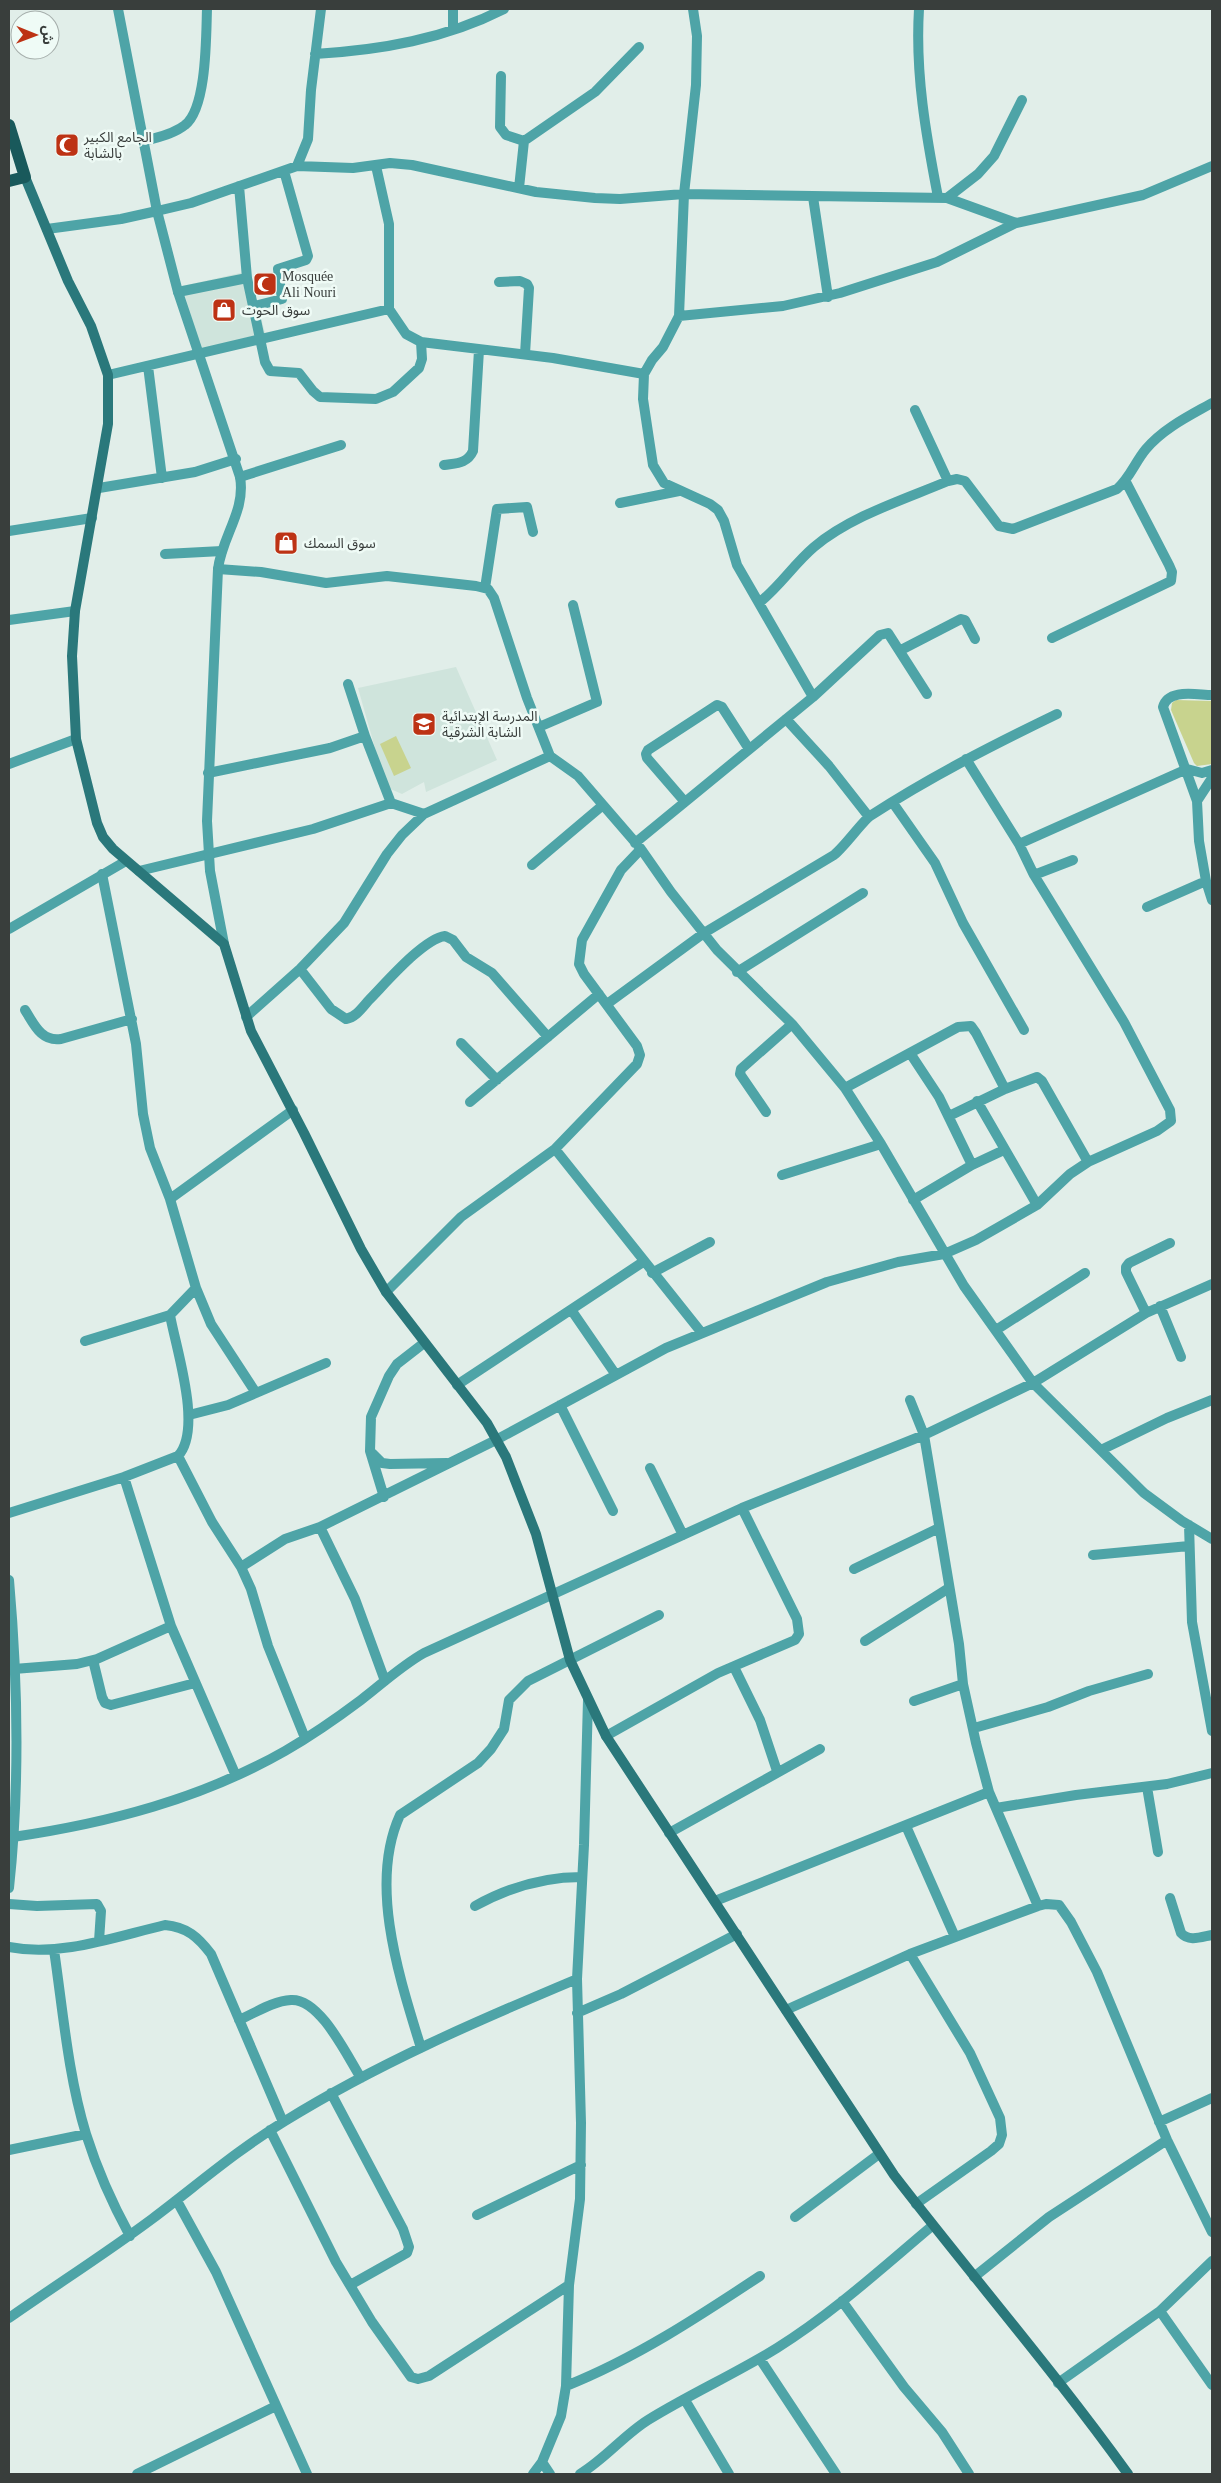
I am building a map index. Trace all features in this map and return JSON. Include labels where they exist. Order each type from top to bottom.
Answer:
[{"type":"main road","points":[[9,125],[14,164],[25,177],[68,281],[91,326],[108,375],[108,424],[99,488],[75,611],[72,679],[76,738],[97,823],[103,837],[138,871],[224,944],[246,1017],[256,1041],[293,1110],[351,1232],[386,1292],[487,1423],[496,1440],[522,1495],[541,1551],[570,1660],[606,1736],[715,1900],[879,2154],[932,2226],[1058,2383],[1128,2474]]},
{"type":"main road","points":[[9,181],[25,177]]},
{"type":"street","points":[[118,9],[157,211],[178,292],[197,353],[236,459],[240,477],[240,506],[222,550],[218,569],[208,773],[208,854],[224,944]]},
{"type":"street","points":[[145,142],[178,130],[192,117],[202,80],[207,9]]},
{"type":"street","points":[[297,166],[308,139],[321,9]]},
{"type":"street","points":[[453,9],[453,30]]},
{"type":"street","points":[[315,54],[405,44],[453,30],[504,9]]},
{"type":"street","points":[[693,9],[697,36],[696,85],[684,194],[679,316],[663,347],[652,360],[644,374],[643,398],[653,465],[664,483],[710,504],[718,510],[724,521],[737,565],[813,696]]},
{"type":"street","points":[[919,9],[918,46],[922,118],[942,198]]},
{"type":"street","points":[[519,188],[524,141],[595,92],[639,47]]},
{"type":"street","points":[[502,76],[500,127],[506,135],[524,141]]},
{"type":"street","points":[[942,198],[978,174],[994,156],[1022,100]]},
{"type":"street","points":[[47,229],[121,219],[191,203],[297,166],[316,168],[376,166],[390,162],[554,194],[620,199],[684,194],[942,198],[1016,223]]},
{"type":"street","points":[[376,166],[389,224],[389,309],[406,334],[421,342],[525,354],[644,374]]},
{"type":"street","points":[[679,316],[783,306],[828,296],[937,262],[1016,223],[1143,195],[1212,166]]},
{"type":"street","points":[[255,306],[282,299],[278,269],[306,260],[308,256],[284,171]]},
{"type":"street","points":[[239,186],[247,278],[262,338],[265,362],[270,371],[299,373],[320,397],[376,400],[393,392],[419,368],[422,359],[421,342]]},
{"type":"street","points":[[813,197],[828,296]]},
{"type":"street","points":[[178,292],[247,278]]},
{"type":"street","points":[[498,282],[520,281],[529,288],[525,354]]},
{"type":"street","points":[[108,375],[389,309]]},
{"type":"street","points":[[444,465],[462,462],[470,458],[473,451],[479,350]]},
{"type":"street","points":[[148,366],[162,478]]},
{"type":"street","points":[[760,602],[776,589],[812,548],[828,537],[852,523],[948,481],[957,479],[965,481],[999,526],[1013,529],[1117,489],[1126,482],[1139,458],[1162,433],[1211,406]]},
{"type":"street","points":[[915,410],[948,481]]},
{"type":"street","points":[[240,477],[341,445]]},
{"type":"street","points":[[99,488],[195,472],[236,459]]},
{"type":"street","points":[[1052,638],[1170,581],[1172,576],[1169,565],[1126,482]]},
{"type":"street","points":[[620,503],[679,491]]},
{"type":"street","points":[[484,588],[497,509],[527,507],[533,532]]},
{"type":"street","points":[[9,530],[92,518]]},
{"type":"street","points":[[165,554],[222,550]]},
{"type":"street","points":[[218,569],[261,572],[326,583],[387,576],[484,588],[494,598],[550,756],[578,776],[638,846],[704,934],[737,972],[792,1024],[845,1088],[881,1144],[964,1286],[1033,1382],[1144,1493],[1212,1539]]},
{"type":"street","points":[[539,727],[597,702],[573,605]]},
{"type":"street","points":[[9,620],[75,611]]},
{"type":"street","points":[[901,650],[962,618],[975,639]]},
{"type":"street","points":[[386,1292],[461,1217],[555,1148],[636,1064],[640,1055],[637,1046],[584,974],[579,964],[582,940],[621,870],[638,846],[685,802],[786,719],[884,633],[892,636],[927,694]]},
{"type":"street","points":[[348,684],[365,736],[391,803]]},
{"type":"street","points":[[1212,695],[1174,695],[1164,703],[1164,711],[1187,769],[1196,801],[1198,841],[1206,882],[1212,900]]},
{"type":"street","points":[[685,802],[648,758],[646,754],[648,750],[718,705],[722,707],[749,749]]},
{"type":"street","points":[[607,1004],[704,934],[834,855],[849,842],[869,817],[966,759],[1057,714]]},
{"type":"street","points":[[786,719],[829,766],[869,817]]},
{"type":"street","points":[[208,773],[321,750],[365,736]]},
{"type":"street","points":[[9,764],[76,738]]},
{"type":"street","points":[[246,1017],[300,969],[344,923],[388,854],[402,835],[424,814],[550,756]]},
{"type":"street","points":[[241,1567],[285,1539],[320,1527],[384,1497],[496,1440],[666,1348],[701,1332],[827,1282],[898,1262],[944,1254],[1020,1216],[1037,1205],[1070,1174],[1088,1162],[1169,1124],[1172,1117],[1124,1022],[1034,875],[1019,844],[966,759]]},
{"type":"street","points":[[1019,844],[1187,769],[1202,773],[1212,770]]},
{"type":"street","points":[[1196,801],[1212,778]]},
{"type":"street","points":[[138,871],[312,829],[391,803],[424,814]]},
{"type":"street","points":[[894,803],[935,863],[964,923],[1024,1030]]},
{"type":"street","points":[[532,865],[602,804]]},
{"type":"street","points":[[9,929],[126,860]]},
{"type":"street","points":[[1034,875],[1073,860]]},
{"type":"street","points":[[102,874],[132,1019],[145,1126],[156,1165],[170,1199],[196,1288],[213,1329],[256,1393]]},
{"type":"street","points":[[1147,907],[1206,882]]},
{"type":"street","points":[[737,972],[863,893]]},
{"type":"street","points":[[300,969],[331,1008],[341,1018],[346,1019],[356,1015],[396,973],[435,938],[445,936],[453,940],[466,957],[492,973],[548,1037]]},
{"type":"street","points":[[470,1102],[599,994]]},
{"type":"street","points":[[25,1010],[40,1032],[51,1040],[61,1039],[132,1019]]},
{"type":"street","points":[[766,1112],[740,1074],[741,1069],[792,1024]]},
{"type":"street","points":[[845,1088],[958,1027],[971,1026],[1005,1089]]},
{"type":"street","points":[[461,1043],[497,1080]]},
{"type":"street","points":[[910,1053],[948,1116],[972,1165]]},
{"type":"street","points":[[948,1116],[1005,1089],[1037,1077],[1042,1082],[1088,1162]]},
{"type":"street","points":[[978,1101],[1004,1150],[1037,1205]]},
{"type":"street","points":[[170,1199],[293,1110]]},
{"type":"street","points":[[782,1175],[881,1144]]},
{"type":"street","points":[[555,1148],[643,1262],[701,1332]]},
{"type":"street","points":[[913,1200],[972,1165],[1004,1150]]},
{"type":"street","points":[[652,1273],[710,1242]]},
{"type":"street","points":[[1146,1313],[1126,1272],[1126,1267],[1129,1263],[1170,1243]]},
{"type":"street","points":[[458,1385],[643,1262]]},
{"type":"street","points":[[996,1330],[1085,1273]]},
{"type":"street","points":[[13,1837],[79,1827],[120,1817],[195,1793],[236,1776],[305,1738],[359,1701],[408,1662],[424,1653],[742,1508],[924,1434],[1033,1382],[1146,1313],[1212,1284]]},
{"type":"street","points":[[86,1341],[170,1315],[196,1288]]},
{"type":"street","points":[[1160,1306],[1181,1357]]},
{"type":"street","points":[[572,1311],[616,1375]]},
{"type":"street","points":[[9,1514],[124,1478],[178,1456],[185,1445],[189,1415],[170,1315]]},
{"type":"street","points":[[384,1497],[370,1451],[372,1417],[389,1376],[398,1364],[424,1342]]},
{"type":"street","points":[[189,1415],[228,1405],[326,1363]]},
{"type":"street","points":[[910,1400],[924,1434],[963,1684],[989,1792],[1038,1906]]},
{"type":"street","points":[[1102,1450],[1167,1418],[1212,1400]]},
{"type":"street","points":[[560,1405],[613,1510]]},
{"type":"street","points":[[370,1451],[382,1462],[390,1464],[452,1462]]},
{"type":"street","points":[[178,1456],[212,1522],[241,1567],[251,1589],[268,1646],[305,1738]]},
{"type":"street","points":[[650,1468],[683,1535]]},
{"type":"street","points":[[124,1478],[171,1626],[236,1776]]},
{"type":"street","points":[[606,1736],[734,1667],[795,1640],[799,1634],[797,1619],[742,1508]]},
{"type":"street","points":[[1189,1525],[1193,1633],[1212,1731]]},
{"type":"street","points":[[320,1527],[355,1599],[385,1681]]},
{"type":"street","points":[[854,1569],[939,1528]]},
{"type":"street","points":[[1093,1555],[1189,1546]]},
{"type":"street","points":[[9,1580],[14,1669],[12,1750],[13,1837],[10,1848],[9,1888]]},
{"type":"street","points":[[865,1640],[949,1588]]},
{"type":"street","points":[[421,2048],[397,1962],[387,1898],[388,1857],[395,1826],[404,1811],[478,1763],[491,1749],[504,1728],[509,1700],[513,1694],[536,1676],[659,1615]]},
{"type":"street","points":[[14,1669],[77,1664],[92,1660],[171,1626]]},
{"type":"street","points":[[92,1660],[102,1698],[105,1703],[111,1706],[195,1683]]},
{"type":"street","points":[[734,1667],[760,1720],[777,1771]]},
{"type":"street","points":[[974,1728],[1048,1707],[1089,1691],[1148,1674]]},
{"type":"street","points":[[914,1701],[963,1684]]},
{"type":"street","points":[[533,2474],[542,2462],[561,2416],[566,2386],[569,2285],[580,2199],[581,2165],[576,1978],[582,1877],[588,1700]]},
{"type":"street","points":[[669,1833],[777,1771],[820,1749]]},
{"type":"street","points":[[996,1808],[1076,1795],[1147,1787],[1212,1773]]},
{"type":"street","points":[[1147,1787],[1158,1852]]},
{"type":"street","points":[[715,1900],[989,1792]]},
{"type":"street","points":[[906,1826],[955,1937]]},
{"type":"street","points":[[475,1906],[498,1893],[522,1885],[550,1878],[582,1877]]},
{"type":"street","points":[[1170,1898],[1180,1933],[1184,1937],[1190,1939],[1212,1935]]},
{"type":"street","points":[[9,1904],[37,1906],[97,1904],[101,1911],[99,1941]]},
{"type":"street","points":[[786,2010],[910,1954],[1038,1906],[1046,1904],[1059,1905],[1071,1922],[1118,2018],[1167,2140],[1212,2232]]},
{"type":"street","points":[[9,1947],[54,1950],[165,1925],[177,1926],[189,1931],[200,1939],[210,1954],[283,2122]]},
{"type":"street","points":[[577,2012],[614,1997],[737,1934]]},
{"type":"street","points":[[54,1950],[74,2081],[86,2134],[110,2199],[130,2236]]},
{"type":"street","points":[[910,1954],[970,2053],[1000,2118],[1002,2135],[999,2144],[991,2151],[916,2204]]},
{"type":"street","points":[[9,2318],[130,2236],[227,2159],[331,2093],[461,2028],[576,1978]]},
{"type":"street","points":[[239,2020],[282,2002],[302,2001],[322,2016],[361,2078]]},
{"type":"street","points":[[331,2093],[402,2229],[409,2247],[407,2253],[350,2285]]},
{"type":"street","points":[[1160,2122],[1212,2098]]},
{"type":"street","points":[[270,2130],[350,2285],[372,2322],[411,2377],[418,2379],[429,2376],[569,2285]]},
{"type":"street","points":[[9,2150],[86,2134]]},
{"type":"street","points":[[974,2277],[1049,2217],[1167,2140]]},
{"type":"street","points":[[795,2217],[879,2154]]},
{"type":"street","points":[[477,2215],[581,2165]]},
{"type":"street","points":[[176,2201],[216,2272],[307,2474]]},
{"type":"street","points":[[580,2474],[612,2451],[642,2424],[760,2358],[842,2301],[932,2226]]},
{"type":"street","points":[[1058,2383],[1160,2311],[1212,2261]]},
{"type":"street","points":[[566,2386],[613,2366],[682,2327],[760,2276]]},
{"type":"street","points":[[842,2301],[900,2381],[942,2432],[969,2474]]},
{"type":"street","points":[[1160,2311],[1212,2384]]},
{"type":"street","points":[[760,2358],[836,2474]]},
{"type":"street","points":[[685,2400],[729,2474]]},
{"type":"street","points":[[137,2474],[276,2406]]},
{"type":"street","points":[[542,2462],[550,2474]]},
{"type":"shaded area","name":"سوق الحوت","points":[[249,271],[265,333],[201,349],[182,286]]},
{"type":"shaded area","name":"المدرسة الإبتدائية الشابة الشرقية","points":[[456,667],[497,760],[426,792],[424,782],[402,794],[386,787],[358,688]]},
{"type":"green space","points":[[1176,700],[1212,701],[1212,764],[1197,766],[1194,763],[1171,710],[1172,703]]},
{"type":"green space","points":[[396,736],[411,768],[394,776],[380,744]]},
{"type":"place","name":"الجامع الكبير بالشابة","points":[[67,145]]},
{"type":"place","name":"Mosquée Ali Nouri","points":[[265,284]]},
{"type":"place","name":"سوق الحوت","points":[[224,310]]},
{"type":"place","name":"سوق السمك","points":[[286,543]]},
{"type":"place","name":"المدرسة الإبتدائية الشابة الشرقية","points":[[424,724]]}]
